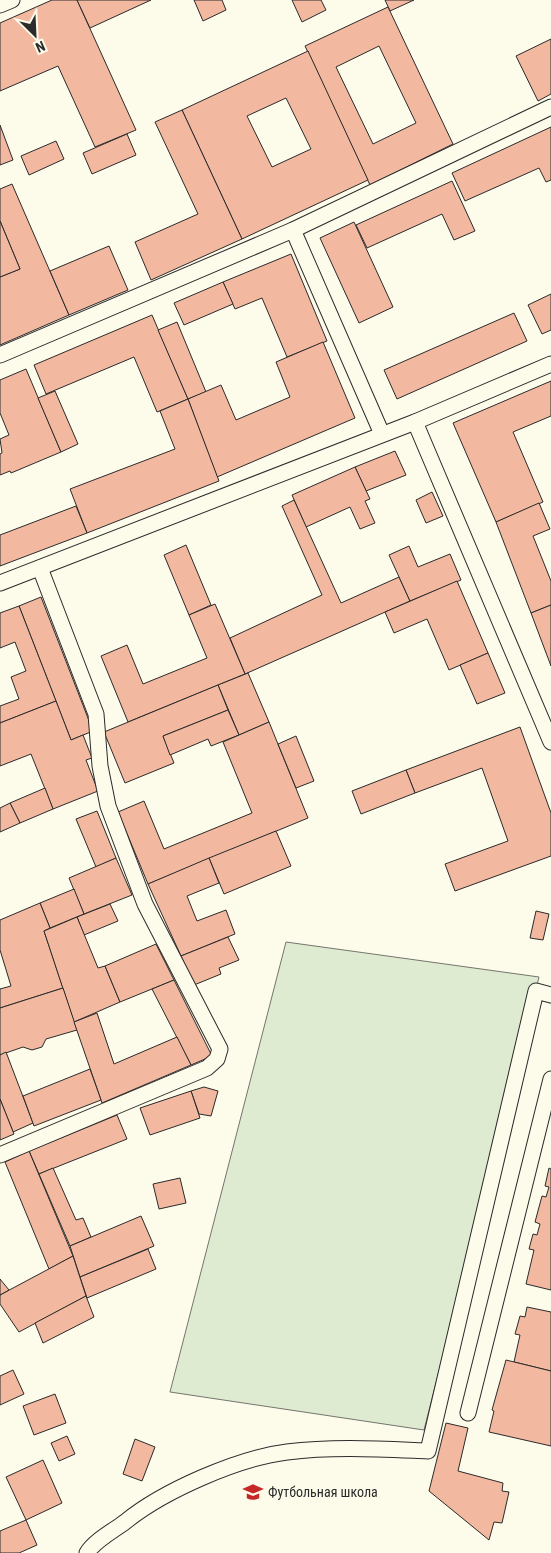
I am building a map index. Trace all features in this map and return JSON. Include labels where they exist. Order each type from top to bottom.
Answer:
[{"type":"lane","points":[[0,5],[12,0]]},
{"type":"lane","points":[[0,356],[293,230],[551,107]]},
{"type":"lane","points":[[293,230],[382,434]]},
{"type":"lane","points":[[0,583],[415,422],[551,364]]},
{"type":"lane","points":[[415,422],[551,742]]},
{"type":"lane","points":[[0,1155],[207,1068],[217,1059],[220,1049],[145,904],[108,806],[100,766],[96,714],[40,568]]},
{"type":"lane","points":[[86,1553],[140,1510],[186,1484],[236,1465],[286,1452],[350,1448],[428,1451],[536,991],[551,995]]},
{"type":"lane","points":[[468,1413],[551,1079]]},
{"type":"green space","points":[[286,942],[539,977],[424,1430],[170,1392]]},
{"type":"building","points":[[52,0],[77,0],[136,130],[95,147],[58,66],[0,91],[0,23]]},
{"type":"building","points":[[77,0],[151,0],[90,28]]},
{"type":"building","points":[[194,0],[222,0],[226,10],[203,21]]},
{"type":"building","points":[[292,0],[321,0],[326,10],[302,22]]},
{"type":"building","points":[[385,0],[414,0],[390,11]]},
{"type":"building","points":[[388,7],[453,144],[370,185],[305,46]],"holes":[[[379,46],[416,123],[373,144],[336,67]]]},
{"type":"building","points":[[551,39],[551,94],[538,101],[516,56]]},
{"type":"building","points":[[308,51],[368,180],[242,239],[182,110]],"holes":[[[286,98],[311,149],[272,167],[247,116]]]},
{"type":"building","points":[[182,110],[242,239],[151,280],[135,242],[198,214],[155,122]]},
{"type":"building","points":[[0,125],[13,160],[0,165]]},
{"type":"building","points":[[551,127],[551,180],[546,182],[539,168],[465,201],[452,173]]},
{"type":"building","points":[[127,134],[136,155],[92,174],[83,153]]},
{"type":"building","points":[[56,141],[64,159],[29,175],[21,156]]},
{"type":"building","points":[[452,181],[475,231],[454,240],[442,214],[367,248],[356,225]]},
{"type":"building","points":[[12,184],[69,315],[0,345],[0,277],[20,269],[0,221],[0,189]]},
{"type":"building","points":[[0,221],[20,269],[0,277]]},
{"type":"building","points":[[354,222],[393,307],[359,323],[320,238]]},
{"type":"building","points":[[109,246],[128,290],[69,315],[50,271]]},
{"type":"building","points":[[291,254],[327,341],[287,357],[262,298],[235,309],[223,282]]},
{"type":"building","points":[[223,282],[233,304],[184,325],[174,303]]},
{"type":"building","points":[[551,294],[551,330],[542,334],[528,305]]},
{"type":"building","points":[[514,313],[527,341],[397,399],[384,370]]},
{"type":"building","points":[[152,315],[188,399],[157,412],[134,357],[46,394],[34,365]]},
{"type":"building","points":[[177,322],[206,392],[188,399],[158,330]]},
{"type":"building","points":[[323,342],[355,418],[217,477],[188,399],[221,385],[236,420],[290,397],[276,362]]},
{"type":"building","points":[[26,369],[61,452],[11,473],[10,471],[0,475],[0,454],[2,453],[0,439],[9,435],[0,413],[0,380]]},
{"type":"building","points":[[551,381],[551,416],[513,432],[543,502],[496,522],[453,423]]},
{"type":"building","points":[[55,391],[78,444],[61,452],[38,398]]},
{"type":"building","points":[[188,399],[219,481],[87,533],[70,489],[175,449],[160,411]]},
{"type":"building","points":[[395,451],[406,475],[366,491],[355,467]]},
{"type":"building","points":[[355,467],[370,499],[365,501],[375,523],[360,529],[350,507],[306,527],[292,495]]},
{"type":"building","points":[[432,492],[443,516],[426,523],[416,500]]},
{"type":"building","points":[[294,500],[341,603],[399,577],[410,601],[245,674],[230,638],[322,595],[282,506]]},
{"type":"building","points":[[539,503],[550,529],[533,536],[551,581],[551,605],[531,613],[496,522]]},
{"type":"building","points":[[76,506],[87,533],[0,566],[0,535]]},
{"type":"building","points":[[186,545],[211,605],[189,615],[164,555]]},
{"type":"building","points":[[409,546],[418,567],[450,554],[461,580],[410,601],[389,555]]},
{"type":"building","points":[[457,581],[488,653],[449,670],[427,619],[394,633],[385,612]]},
{"type":"building","points":[[41,597],[93,731],[71,740],[19,606]]},
{"type":"building","points":[[215,604],[245,674],[128,722],[101,656],[127,645],[143,684],[207,658],[189,615]]},
{"type":"building","points":[[551,605],[551,666],[531,613]]},
{"type":"building","points":[[19,606],[56,701],[0,723],[0,706],[19,699],[11,677],[26,671],[15,642],[0,648],[0,613]]},
{"type":"building","points":[[488,653],[505,693],[477,704],[460,665]]},
{"type":"building","points":[[248,673],[269,722],[239,735],[218,685]]},
{"type":"building","points":[[218,685],[228,710],[163,736],[174,763],[125,783],[104,732]]},
{"type":"building","points":[[56,701],[71,740],[83,735],[92,758],[86,760],[98,791],[53,809],[31,754],[0,766],[0,723]]},
{"type":"building","points":[[228,710],[239,735],[211,746],[208,739],[170,755],[163,736]]},
{"type":"building","points":[[269,722],[308,818],[148,884],[118,812],[144,801],[164,849],[252,813],[223,742]]},
{"type":"building","points":[[520,727],[551,813],[551,856],[455,891],[445,864],[508,841],[482,768],[415,793],[406,770]]},
{"type":"building","points":[[296,736],[314,781],[296,788],[278,744]]},
{"type":"building","points":[[406,770],[415,793],[361,814],[352,791]]},
{"type":"building","points":[[45,788],[53,809],[20,823],[10,803]]},
{"type":"building","points":[[10,803],[20,823],[0,832],[0,808]]},
{"type":"building","points":[[97,811],[116,858],[96,867],[76,819]]},
{"type":"building","points":[[276,831],[291,866],[224,894],[209,858]]},
{"type":"building","points":[[116,858],[132,895],[84,914],[69,878]]},
{"type":"building","points":[[209,858],[219,883],[187,896],[197,921],[226,910],[235,934],[181,956],[148,884]]},
{"type":"building","points":[[74,889],[84,914],[50,928],[40,903]]},
{"type":"building","points":[[40,903],[50,928],[44,931],[63,988],[0,1008],[0,989],[11,986],[0,950],[0,920]]},
{"type":"building","points":[[110,904],[118,921],[84,935],[77,917]]},
{"type":"building","points":[[536,911],[549,914],[543,940],[530,938]]},
{"type":"building","points":[[77,917],[98,968],[105,966],[120,1002],[74,1022],[44,931]]},
{"type":"building","points":[[228,937],[239,960],[219,968],[221,974],[194,985],[181,956]]},
{"type":"building","points":[[156,944],[174,980],[120,1002],[105,966]]},
{"type":"building","points":[[174,980],[212,1056],[191,1065],[152,989]]},
{"type":"building","points":[[63,988],[77,1030],[46,1039],[42,1047],[32,1050],[23,1047],[0,1055],[0,1008]]},
{"type":"building","points":[[97,1013],[114,1064],[177,1037],[191,1065],[102,1103],[74,1022]]},
{"type":"building","points":[[6,1052],[33,1123],[13,1132],[0,1099],[0,1055]]},
{"type":"building","points":[[90,1069],[101,1100],[34,1126],[23,1096]]},
{"type":"building","points":[[204,1087],[218,1091],[211,1116],[199,1114],[191,1091]]},
{"type":"building","points":[[191,1091],[200,1118],[150,1135],[140,1108]]},
{"type":"building","points":[[0,1099],[14,1134],[0,1140]]},
{"type":"building","points":[[117,1115],[127,1139],[39,1174],[29,1151]]},
{"type":"building","points":[[29,1151],[73,1256],[49,1269],[5,1162]]},
{"type":"building","points":[[53,1168],[76,1220],[83,1218],[91,1237],[70,1246],[39,1174]]},
{"type":"building","points":[[549,1168],[551,1169],[551,1290],[526,1284],[534,1250],[529,1249],[533,1234],[537,1235],[540,1224],[535,1222],[542,1196],[546,1197],[549,1187],[545,1186]]},
{"type":"building","points":[[180,1178],[186,1203],[159,1209],[153,1184]]},
{"type":"building","points":[[141,1216],[154,1246],[80,1277],[70,1246]]},
{"type":"building","points":[[148,1249],[156,1269],[87,1298],[80,1277]]},
{"type":"building","points":[[73,1256],[86,1296],[19,1332],[0,1304],[0,1295]]},
{"type":"building","points":[[0,1279],[9,1290],[0,1295]]},
{"type":"building","points":[[86,1296],[94,1317],[43,1343],[35,1323]]},
{"type":"building","points":[[527,1307],[551,1312],[551,1371],[514,1362],[520,1335],[515,1334],[520,1316],[525,1317]]},
{"type":"building","points":[[506,1360],[551,1371],[551,1446],[489,1432],[494,1411],[492,1410]]},
{"type":"building","points":[[13,1370],[24,1394],[0,1405],[0,1376]]},
{"type":"building","points":[[55,1394],[66,1423],[34,1435],[23,1406]]},
{"type":"building","points":[[446,1423],[468,1428],[458,1471],[503,1483],[502,1491],[509,1492],[502,1523],[494,1522],[489,1540],[429,1491]]},
{"type":"building","points":[[67,1436],[75,1454],[59,1461],[51,1443]]},
{"type":"building","points":[[135,1439],[155,1447],[142,1481],[123,1474]]},
{"type":"building","points":[[43,1460],[62,1503],[26,1520],[6,1477]]},
{"type":"building","points":[[26,1520],[37,1545],[19,1553],[0,1553],[0,1531]]},
{"type":"place","name":"Футбольная школа","points":[[253,1492]]}]
